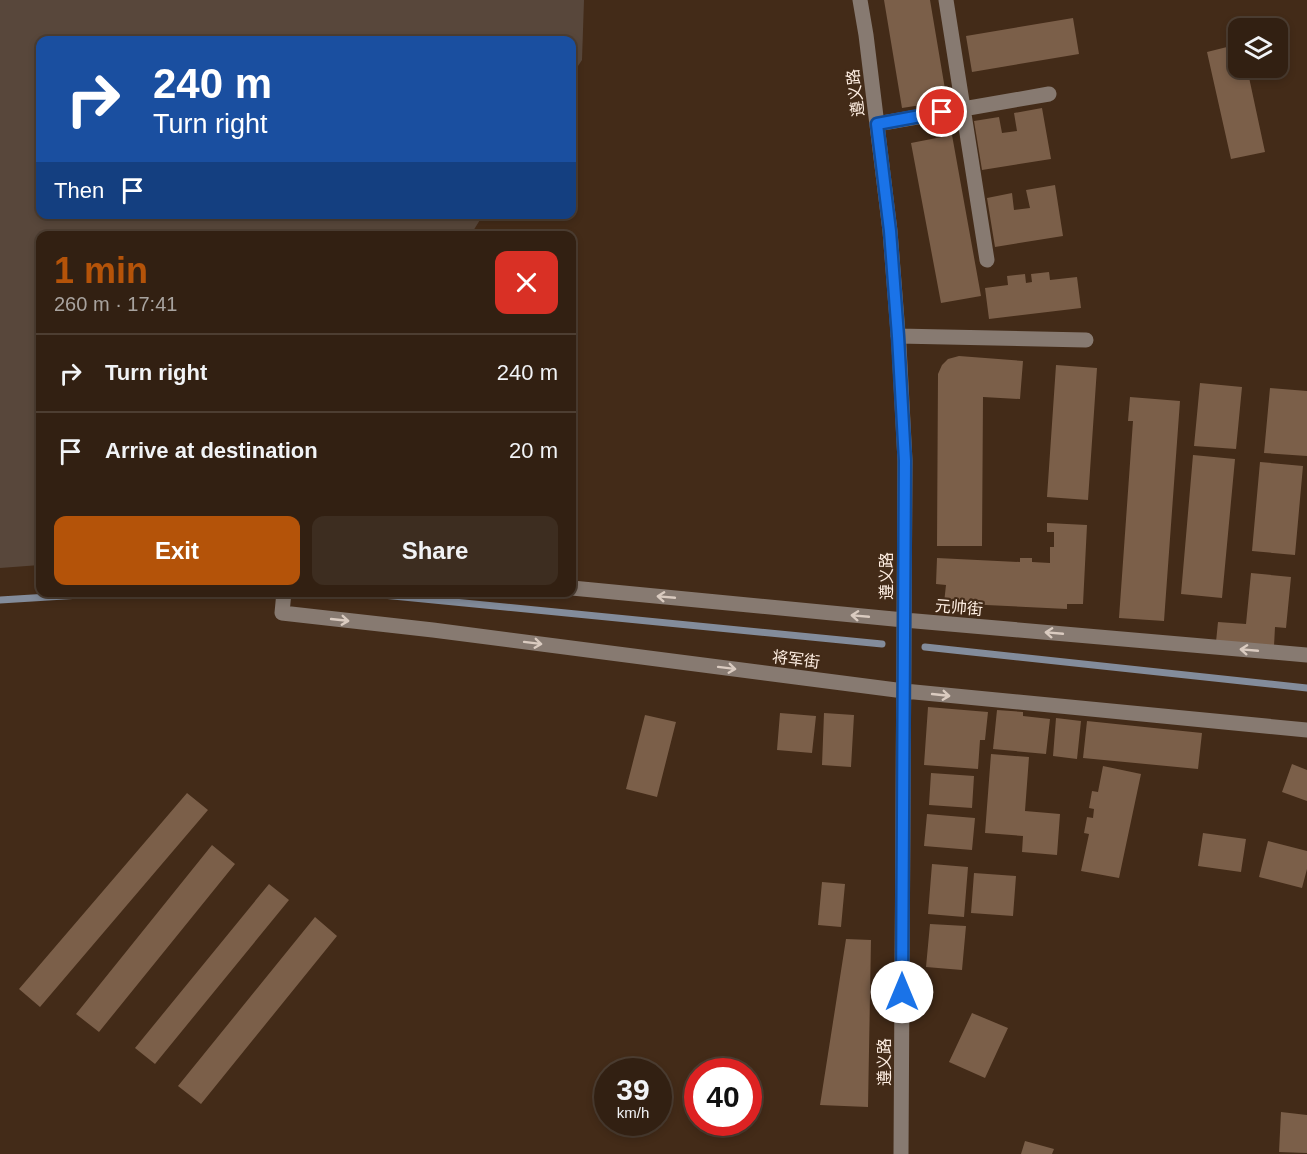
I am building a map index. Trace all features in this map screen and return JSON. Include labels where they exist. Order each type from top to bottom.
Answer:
[{"type":"street","name":"遵义路","points":[[860,0],[890,231],[905,461],[901,1154]]},
{"type":"street","points":[[946,0],[987,260]]},
{"type":"street","points":[[877,124],[1049,94]]},
{"type":"street","points":[[898,336],[1086,340]]},
{"type":"street","name":"元帅街","points":[[576,588],[1307,655]]},
{"type":"street","name":"将军街","points":[[283,603],[433,630],[904,691],[1307,730]]},
{"type":"shaded area","points":[[0,0],[584,0],[582,60],[576,69],[576,36],[36,36],[36,219],[481,219],[473,231],[36,231],[36,565],[0,568]]},
{"type":"building","points":[[884,0],[930,0],[947,101],[902,108]]},
{"type":"building","points":[[1073,18],[1079,54],[972,72],[966,36]]},
{"type":"building","points":[[1228,47],[1228,78],[1249,78],[1265,152],[1231,159],[1207,52]]},
{"type":"building","points":[[1042,108],[1051,159],[982,170],[974,121],[999,117],[1002,133],[1017,131],[1014,113]]},
{"type":"building","points":[[952,135],[981,296],[941,303],[911,143]]},
{"type":"building","points":[[1055,185],[1063,236],[995,247],[987,198],[1012,193],[1014,210],[1030,208],[1026,190]]},
{"type":"building","points":[[1049,272],[1050,280],[1077,277],[1081,308],[989,319],[985,288],[1008,285],[1007,276],[1025,274],[1026,283],[1032,282],[1031,274]]},
{"type":"building","points":[[959,356],[1023,361],[1020,399],[983,397],[982,546],[937,546],[938,374],[948,359]]},
{"type":"building","points":[[1056,365],[1097,368],[1088,500],[1047,497]]},
{"type":"building","points":[[1200,383],[1242,387],[1236,449],[1194,446]]},
{"type":"building","points":[[1270,388],[1307,391],[1307,456],[1264,453]]},
{"type":"building","points":[[1130,397],[1180,401],[1164,621],[1119,618],[1133,421],[1128,421]]},
{"type":"building","points":[[1193,455],[1235,459],[1222,598],[1181,594]]},
{"type":"building","points":[[1260,462],[1303,466],[1295,555],[1252,551]]},
{"type":"building","points":[[1047,523],[1087,525],[1083,604],[1067,604],[1067,609],[944,603],[946,585],[936,584],[937,558],[1020,562],[1020,558],[1032,558],[1032,562],[1050,563],[1050,547],[1054,547],[1054,532],[1047,532]]},
{"type":"building","points":[[1251,573],[1291,577],[1286,628],[1275,627],[1274,646],[1216,642],[1218,622],[1246,624]]},
{"type":"building","points":[[928,707],[988,712],[985,740],[980,740],[978,769],[924,765]]},
{"type":"building","points":[[997,710],[1023,712],[1023,716],[1050,719],[1046,754],[993,749]]},
{"type":"building","points":[[780,713],[816,716],[812,753],[777,750]]},
{"type":"building","points":[[824,713],[854,715],[851,767],[822,765]]},
{"type":"building","points":[[645,715],[676,722],[657,797],[626,789]]},
{"type":"building","points":[[1056,718],[1081,721],[1077,759],[1053,756]]},
{"type":"building","points":[[1087,721],[1202,733],[1198,769],[1083,758]]},
{"type":"building","points":[[991,754],[1029,757],[1025,811],[1060,814],[1057,855],[1022,852],[1023,836],[985,833]]},
{"type":"building","points":[[1292,764],[1307,770],[1307,801],[1282,792]]},
{"type":"building","points":[[1103,766],[1141,774],[1119,878],[1081,871],[1089,834],[1084,833],[1087,817],[1093,818],[1094,809],[1089,808],[1092,791],[1098,792]]},
{"type":"building","points":[[931,773],[974,776],[972,808],[929,805]]},
{"type":"building","points":[[187,793],[208,810],[40,1007],[19,989]]},
{"type":"building","points":[[927,814],[975,818],[972,850],[924,846]]},
{"type":"building","points":[[1203,833],[1246,839],[1241,872],[1198,866]]},
{"type":"building","points":[[1268,841],[1307,851],[1307,869],[1302,888],[1259,877]]},
{"type":"building","points":[[212,845],[235,864],[99,1032],[76,1014]]},
{"type":"building","points":[[932,864],[968,867],[964,917],[928,914]]},
{"type":"building","points":[[974,873],[1016,876],[1013,916],[971,913]]},
{"type":"building","points":[[822,882],[845,884],[841,927],[818,925]]},
{"type":"building","points":[[269,884],[289,900],[155,1064],[135,1048]]},
{"type":"building","points":[[315,917],[337,936],[201,1104],[178,1086]]},
{"type":"building","points":[[930,924],[966,926],[962,970],[926,967]]},
{"type":"building","points":[[846,939],[871,940],[868,1107],[820,1105]]},
{"type":"building","points":[[972,1013],[1008,1028],[985,1078],[949,1062]]},
{"type":"building","points":[[1281,1112],[1307,1115],[1307,1153],[1279,1152]]},
{"type":"building","points":[[1025,1141],[1054,1149],[1052,1154],[1021,1154]]},
{"type":"waterway","points":[[0,600],[48,597]]},
{"type":"waterway","points":[[403,597],[882,644]]},
{"type":"waterway","points":[[925,647],[1307,688]]},
{"type":"route","points":[[902,992],[905,461],[890,231],[877,124],[942,112]]}]
